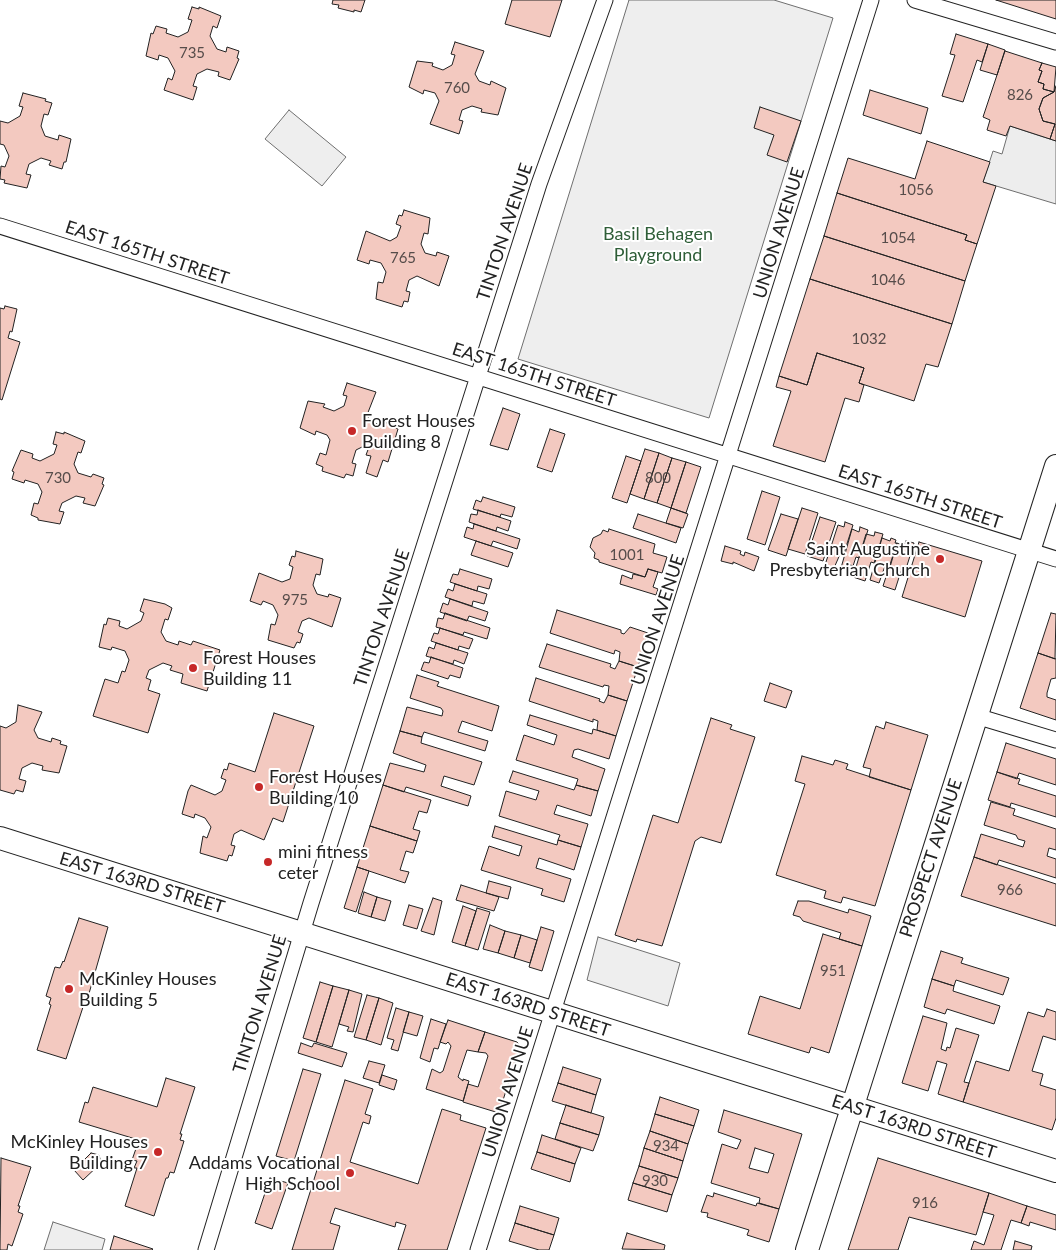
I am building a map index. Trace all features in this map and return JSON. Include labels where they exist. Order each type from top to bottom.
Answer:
[{"type":"main road","name":"PROSPECT AVENUE","points":[[808,1250],[851,1107],[1056,466]]},
{"type":"main road","name":"EAST 163RD STREET","points":[[0,838],[1056,1171]]},
{"type":"street","name":"TINTON AVENUE","points":[[206,1250],[302,934],[539,184],[604,0]]},
{"type":"street","name":"UNION AVENUE","points":[[478,1250],[871,0]]},
{"type":"street","points":[[915,0],[1056,42]]},
{"type":"street","name":"EAST 165TH STREET","points":[[0,226],[1056,559]]},
{"type":"street","points":[[976,716],[1056,740]]},
{"type":"green space","name":"Basil Behagen Playground","points":[[629,0],[774,0],[833,18],[709,418],[518,359]]},
{"type":"green space","points":[[289,110],[346,157],[322,186],[265,139]]},
{"type":"green space","points":[[598,937],[680,963],[668,1006],[587,980]]},
{"type":"green space","points":[[53,1222],[105,1239],[102,1250],[44,1250]]},
{"type":"shaded area","points":[[1010,126],[1056,141],[1056,204],[983,182],[993,151],[1002,154]]},
{"type":"building","points":[[333,0],[365,0],[361,12],[354,10],[354,12],[338,8],[339,5],[332,4]]},
{"type":"building","points":[[512,0],[562,0],[550,37],[505,24]]},
{"type":"building","points":[[996,0],[1056,0],[1056,19]]},
{"type":"building","points":[[192,7],[199,9],[199,7],[221,16],[217,28],[213,26],[210,36],[217,49],[226,52],[227,47],[239,51],[237,58],[239,59],[230,80],[218,76],[219,72],[207,69],[197,74],[193,86],[197,87],[193,100],[164,90],[168,78],[172,80],[175,71],[168,58],[159,55],[158,60],[146,56],[151,33],[153,34],[156,26],[167,29],[166,33],[178,37],[188,32],[192,20],[188,19]]},
{"type":"building","points":[[956,34],[988,44],[982,62],[977,60],[963,102],[942,96],[955,55],[950,54]]},
{"type":"building","points":[[455,42],[484,51],[475,74],[479,81],[490,85],[491,81],[506,88],[498,115],[481,112],[482,109],[472,106],[462,110],[459,120],[463,121],[459,134],[430,124],[439,101],[435,93],[424,90],[423,94],[409,87],[417,61],[433,63],[432,66],[443,70],[452,65],[455,55],[451,54]]},
{"type":"building","points":[[988,44],[1005,50],[997,75],[980,70]]},
{"type":"building","points":[[1005,51],[1042,63],[1039,70],[1042,71],[1038,82],[1044,84],[1043,89],[1054,92],[1043,98],[1039,109],[1043,121],[1055,124],[1050,139],[1010,126],[1006,136],[987,130],[990,120],[983,117]]},
{"type":"building","points":[[1042,63],[1056,67],[1054,92],[1043,89],[1044,84],[1038,82],[1042,71],[1039,70]]},
{"type":"building","points":[[1056,86],[1056,141],[1050,139],[1055,124],[1043,121],[1039,109],[1043,98],[1054,92]]},
{"type":"building","points":[[870,90],[928,108],[921,134],[863,115]]},
{"type":"building","points":[[23,93],[46,99],[45,101],[52,103],[48,115],[44,114],[41,126],[45,136],[58,140],[59,135],[71,139],[66,162],[64,162],[62,169],[49,165],[51,161],[41,158],[29,164],[26,174],[31,175],[27,188],[4,183],[5,180],[0,179],[1,166],[5,167],[9,156],[4,145],[0,144],[0,121],[8,123],[20,116],[23,107],[19,106]]},
{"type":"building","points":[[760,107],[801,121],[787,162],[767,155],[774,135],[754,128]]},
{"type":"building","points":[[927,141],[990,162],[983,182],[996,186],[977,244],[965,240],[967,235],[837,193],[848,158],[915,179]]},
{"type":"building","points":[[837,193],[967,235],[965,240],[977,244],[965,281],[824,236]]},
{"type":"building","points":[[404,210],[430,218],[428,234],[424,233],[421,244],[425,253],[436,256],[437,252],[449,256],[439,286],[417,276],[409,280],[406,291],[410,292],[408,302],[404,301],[402,307],[376,299],[378,282],[383,283],[386,272],[381,263],[370,260],[369,264],[357,260],[366,231],[390,241],[397,237],[401,226],[396,224],[399,215],[402,216]]},
{"type":"building","points":[[824,236],[965,281],[952,324],[810,279]]},
{"type":"building","points":[[810,279],[952,324],[938,367],[926,364],[914,401],[859,383],[864,368],[817,353],[807,385],[779,376]]},
{"type":"building","points":[[5,306],[17,309],[12,332],[10,331],[8,338],[20,342],[2,400],[0,399],[0,308],[4,309]]},
{"type":"building","points":[[817,353],[864,368],[859,383],[864,385],[859,402],[845,398],[825,462],[773,446],[791,391],[776,387],[779,376],[807,385]]},
{"type":"building","name":"Forest Houses Building 8","points":[[347,383],[376,392],[367,415],[371,422],[382,425],[383,421],[398,429],[388,462],[383,460],[377,477],[366,473],[371,456],[366,455],[369,447],[364,446],[356,450],[352,463],[356,464],[353,476],[346,474],[344,478],[322,471],[323,467],[316,464],[320,453],[326,455],[330,440],[327,435],[316,431],[315,435],[300,428],[308,401],[325,404],[323,407],[334,411],[344,406],[347,396],[343,395]]},
{"type":"building","points":[[503,408],[520,414],[508,450],[490,445]]},
{"type":"building","points":[[550,429],[565,434],[552,472],[537,467]]},
{"type":"building","points":[[56,432],[64,434],[64,432],[85,441],[81,453],[78,452],[74,464],[78,473],[91,477],[93,474],[104,478],[102,484],[104,485],[95,506],[83,503],[85,498],[76,496],[62,503],[59,511],[64,512],[60,524],[38,520],[38,518],[31,515],[34,503],[38,504],[42,492],[38,484],[25,480],[24,483],[12,479],[14,472],[12,471],[21,450],[33,454],[32,458],[40,461],[54,454],[57,445],[53,444]]},
{"type":"building","points":[[645,449],[659,453],[644,499],[630,494]]},
{"type":"building","points":[[659,453],[672,458],[657,503],[644,499]]},
{"type":"building","points":[[626,456],[641,461],[627,503],[612,498]]},
{"type":"building","points":[[672,458],[686,462],[671,508],[657,503]]},
{"type":"building","points":[[686,462],[701,467],[686,513],[671,508]]},
{"type":"building","points":[[762,491],[780,497],[765,545],[747,539]]},
{"type":"building","points":[[483,497],[515,507],[512,517],[501,514],[500,517],[473,509],[476,500],[481,502]]},
{"type":"building","points":[[671,508],[688,514],[683,528],[666,523]]},
{"type":"building","points":[[802,508],[818,513],[805,554],[788,549]]},
{"type":"building","points":[[478,510],[511,521],[508,531],[497,527],[496,531],[469,522],[471,514],[477,515]]},
{"type":"building","points":[[638,514],[681,528],[676,543],[633,528]]},
{"type":"building","points":[[781,514],[798,519],[786,556],[768,550]]},
{"type":"building","points":[[820,517],[836,522],[823,561],[807,556]]},
{"type":"building","points":[[845,522],[853,525],[844,553],[841,552],[834,568],[825,565],[838,525],[844,527]]},
{"type":"building","points":[[474,524],[520,539],[517,549],[493,541],[491,546],[464,537],[467,527],[473,529]]},
{"type":"building","points":[[860,527],[868,530],[859,558],[856,557],[853,566],[848,564],[846,570],[841,568],[852,529],[859,532]]},
{"type":"building","points":[[609,529],[655,544],[653,553],[667,557],[662,573],[648,569],[645,577],[599,562],[599,560],[594,558],[595,553],[590,547],[593,538],[601,534],[603,530],[608,532]]},
{"type":"building","points":[[875,532],[883,534],[874,563],[871,562],[865,581],[853,577],[866,534],[874,536]]},
{"type":"building","points":[[882,538],[890,541],[891,538],[896,540],[895,543],[897,543],[890,567],[885,566],[879,583],[870,580]]},
{"type":"building","points":[[476,541],[513,553],[508,567],[471,555]]},
{"type":"building","points":[[906,541],[914,543],[905,572],[901,571],[895,590],[883,586],[897,543],[904,546]]},
{"type":"building","points":[[919,542],[982,561],[965,617],[902,597]]},
{"type":"building","points":[[725,546],[741,551],[740,554],[744,556],[745,552],[759,557],[754,571],[733,562],[733,564],[721,561]]},
{"type":"building","points":[[296,551],[323,559],[320,575],[316,574],[313,585],[317,594],[328,597],[329,594],[341,598],[332,627],[309,618],[302,621],[298,632],[303,634],[300,643],[297,642],[294,648],[268,640],[271,624],[275,625],[278,615],[273,605],[263,601],[261,605],[250,601],[259,573],[282,582],[290,579],[293,567],[289,565],[292,556],[295,557]]},
{"type":"building","points":[[460,569],[492,579],[489,589],[478,586],[477,591],[450,582],[453,574],[458,575]]},
{"type":"building","points":[[648,569],[658,572],[653,587],[658,589],[656,595],[620,584],[622,575],[632,579],[633,574],[645,577]]},
{"type":"building","points":[[455,584],[487,594],[484,604],[473,601],[472,606],[445,597],[448,589],[453,591]]},
{"type":"building","name":"Forest Houses Building 11","points":[[144,599],[165,604],[172,608],[168,620],[165,619],[161,632],[166,641],[178,645],[179,641],[191,645],[193,641],[220,650],[207,691],[181,683],[183,674],[170,670],[172,666],[163,663],[149,670],[146,678],[151,680],[148,690],[160,694],[148,733],[93,716],[105,679],[118,683],[122,671],[125,672],[129,660],[125,651],[112,647],[111,650],[99,647],[104,624],[106,625],[108,618],[120,621],[119,626],[127,629],[141,621],[144,613],[140,611]]},
{"type":"building","points":[[450,599],[488,612],[485,621],[469,616],[467,621],[440,612],[443,603],[448,605]]},
{"type":"building","points":[[557,610],[621,630],[621,633],[624,634],[630,627],[648,633],[638,667],[619,661],[620,652],[615,650],[614,654],[550,633]]},
{"type":"building","points":[[445,613],[490,628],[487,639],[464,632],[463,635],[436,627],[438,618],[443,619]]},
{"type":"building","points":[[1051,613],[1056,614],[1055,659],[1038,653]]},
{"type":"building","points":[[440,628],[473,639],[469,649],[459,646],[458,650],[431,641],[434,633],[438,634]]},
{"type":"building","points":[[436,643],[468,653],[464,664],[454,660],[453,664],[426,656],[429,647],[434,649]]},
{"type":"building","points":[[547,644],[611,664],[610,667],[615,669],[619,661],[638,667],[627,701],[608,695],[609,686],[604,685],[603,687],[539,667]]},
{"type":"building","points":[[1038,653],[1056,659],[1056,678],[1051,679],[1047,697],[1056,700],[1056,720],[1020,708]]},
{"type":"building","points":[[431,657],[463,668],[460,678],[450,675],[448,679],[421,670],[424,662],[429,663]]},
{"type":"building","points":[[417,675],[439,682],[437,686],[499,706],[492,731],[462,721],[458,732],[488,741],[485,751],[424,732],[422,737],[400,731],[407,707],[442,716],[443,711],[441,708],[410,698]]},
{"type":"building","points":[[536,678],[600,699],[599,701],[604,703],[608,695],[627,701],[616,736],[597,730],[598,721],[593,719],[593,722],[529,701]]},
{"type":"building","points":[[770,683],[792,691],[786,708],[764,701]]},
{"type":"building","points":[[18,705],[42,712],[34,730],[38,738],[51,742],[52,738],[61,741],[60,744],[67,746],[59,773],[42,770],[43,766],[32,763],[22,768],[19,779],[26,781],[23,792],[16,790],[14,794],[0,790],[0,726],[6,728],[16,722]]},
{"type":"building","name":"Forest Houses Building 10","points":[[274,713],[314,726],[283,822],[273,818],[264,840],[241,830],[234,834],[231,845],[235,846],[232,856],[229,855],[227,861],[200,853],[203,836],[207,838],[211,827],[205,818],[195,814],[194,818],[182,814],[191,785],[215,795],[222,791],[226,780],[221,778],[224,769],[227,770],[229,763],[255,772]]},
{"type":"building","points":[[530,715],[592,734],[593,729],[616,736],[609,759],[578,749],[574,750],[572,757],[605,769],[598,791],[576,785],[578,779],[516,760],[524,735],[554,745],[557,735],[527,725]]},
{"type":"building","points":[[711,718],[732,725],[730,729],[755,737],[721,843],[701,837],[695,841],[662,946],[637,939],[636,942],[615,935],[653,815],[678,823]]},
{"type":"building","points":[[886,722],[928,735],[911,790],[869,777],[871,769],[863,767],[876,726],[884,729]]},
{"type":"building","points":[[400,731],[422,737],[421,743],[482,762],[474,785],[444,776],[441,786],[471,796],[468,806],[406,787],[404,792],[383,785],[390,763],[424,772],[426,765],[393,753]]},
{"type":"building","points":[[1006,743],[1056,759],[1056,785],[1019,773],[1017,779],[997,772]]},
{"type":"building","points":[[802,756],[833,765],[835,760],[848,764],[846,769],[911,790],[875,906],[843,897],[841,903],[824,898],[826,891],[776,875],[805,784],[795,781]]},
{"type":"building","points":[[513,771],[574,790],[576,785],[598,791],[591,816],[557,805],[554,814],[588,824],[581,847],[558,840],[560,835],[499,816],[506,791],[536,800],[539,791],[509,782]]},
{"type":"building","points":[[997,772],[1020,779],[1018,784],[1056,796],[1056,817],[1011,803],[1010,807],[988,800]]},
{"type":"building","points":[[383,785],[431,800],[427,813],[419,811],[413,829],[420,831],[417,841],[370,826]]},
{"type":"building","points":[[991,802],[1015,809],[1013,815],[1056,829],[1056,850],[1049,848],[1047,856],[1056,859],[1056,878],[999,860],[997,865],[974,857],[981,834],[1023,847],[1025,841],[1018,839],[1016,835],[984,825]]},
{"type":"building","points":[[370,826],[417,841],[413,853],[406,851],[400,870],[409,872],[405,883],[357,867]]},
{"type":"building","points":[[495,826],[557,845],[558,840],[581,847],[574,870],[539,858],[536,868],[571,879],[564,902],[541,895],[543,889],[481,870],[489,846],[519,856],[522,846],[492,837]]},
{"type":"building","points":[[974,857],[1056,884],[1056,926],[961,896]]},
{"type":"building","points":[[357,867],[369,871],[356,912],[344,908]]},
{"type":"building","points":[[489,881],[511,887],[508,899],[486,893]]},
{"type":"building","points":[[461,885],[499,897],[494,911],[456,900]]},
{"type":"building","points":[[364,892],[377,897],[371,917],[358,913]]},
{"type":"building","points":[[377,897],[391,901],[385,921],[371,917]]},
{"type":"building","points":[[433,898],[442,901],[434,935],[421,931]]},
{"type":"building","points":[[798,901],[809,901],[848,913],[849,909],[871,916],[862,946],[839,939],[841,933],[803,921],[800,917],[793,915]]},
{"type":"building","points":[[409,905],[423,909],[417,929],[403,925]]},
{"type":"building","points":[[463,906],[476,911],[465,946],[452,942]]},
{"type":"building","points":[[477,908],[490,912],[478,950],[465,946]]},
{"type":"building","name":"McKinley Houses Building 5","points":[[79,918],[108,927],[86,1004],[84,1004],[66,1059],[37,1050],[51,1005],[49,1004],[51,998],[46,996],[55,967],[60,968],[64,962]]},
{"type":"building","points":[[490,925],[505,931],[498,953],[483,949]]},
{"type":"building","points":[[541,927],[554,931],[542,971],[529,967]]},
{"type":"building","points":[[505,931],[521,935],[514,958],[498,953]]},
{"type":"building","points":[[823,934],[862,946],[829,1053],[811,1047],[809,1053],[748,1034],[760,996],[800,1009]]},
{"type":"building","points":[[521,935],[537,940],[530,963],[514,958]]},
{"type":"building","points":[[941,951],[963,958],[961,963],[1009,978],[1003,995],[956,980],[954,986],[932,979]]},
{"type":"building","points":[[932,979],[954,986],[953,991],[1000,1006],[994,1024],[947,1009],[945,1014],[924,1007]]},
{"type":"building","points":[[320,982],[333,986],[316,1042],[303,1038]]},
{"type":"building","points":[[333,986],[349,990],[332,1047],[316,1042]]},
{"type":"building","points":[[349,990],[362,994],[353,1032],[347,1031],[349,1027],[339,1024]]},
{"type":"building","points":[[367,995],[379,998],[366,1040],[354,1037]]},
{"type":"building","points":[[379,998],[393,1003],[381,1045],[366,1040]]},
{"type":"building","points":[[396,1008],[409,1012],[398,1051],[391,1049],[394,1040],[387,1038]]},
{"type":"building","points":[[1047,1009],[1056,1012],[1056,1040],[1043,1036],[1032,1071],[1043,1074],[1040,1085],[1056,1090],[1056,1118],[1052,1130],[963,1102],[976,1061],[1009,1071],[1028,1012],[1044,1017]]},
{"type":"building","points":[[409,1012],[423,1016],[417,1036],[403,1032]]},
{"type":"building","points":[[923,1016],[947,1023],[941,1049],[946,1051],[947,1047],[950,1048],[956,1028],[979,1035],[964,1082],[969,1083],[963,1102],[938,1094],[947,1064],[937,1061],[928,1091],[902,1083]]},
{"type":"building","points":[[431,1019],[446,1024],[438,1049],[434,1048],[430,1062],[420,1058]]},
{"type":"building","points":[[448,1020],[485,1032],[478,1052],[467,1050],[458,1077],[463,1081],[463,1079],[469,1081],[463,1101],[426,1089],[432,1069],[440,1073],[443,1071],[451,1046],[448,1042],[446,1044],[440,1042]]},
{"type":"building","points":[[485,1032],[517,1042],[520,1046],[499,1113],[463,1102],[468,1084],[478,1087],[488,1056],[486,1053],[478,1052]]},
{"type":"building","points":[[301,1043],[312,1047],[314,1043],[347,1053],[342,1067],[298,1053]]},
{"type":"building","points":[[369,1061],[385,1065],[379,1083],[363,1078]]},
{"type":"building","points":[[563,1067],[601,1079],[596,1095],[558,1083]]},
{"type":"building","points":[[303,1069],[321,1074],[294,1161],[276,1156]]},
{"type":"building","points":[[382,1075],[397,1080],[394,1090],[379,1085]]},
{"type":"building","name":"McKinley Houses Building 7","points":[[166,1078],[195,1087],[180,1134],[182,1134],[180,1140],[184,1141],[174,1173],[170,1172],[168,1178],[166,1178],[154,1216],[125,1206],[137,1168],[134,1168],[137,1161],[132,1160],[139,1140],[79,1122],[85,1102],[88,1103],[93,1087],[157,1107]]},
{"type":"building","name":"Addams Vocational High School","points":[[345,1080],[373,1089],[365,1114],[371,1116],[369,1124],[363,1122],[350,1162],[418,1184],[442,1109],[461,1115],[460,1120],[486,1128],[447,1250],[398,1250],[406,1225],[396,1222],[395,1227],[335,1208],[330,1223],[340,1226],[333,1250],[292,1250]]},
{"type":"building","points":[[558,1083],[596,1095],[591,1113],[552,1101]]},
{"type":"building","points":[[660,1097],[699,1110],[694,1126],[655,1114]]},
{"type":"building","points":[[566,1105],[604,1117],[599,1135],[560,1123]]},
{"type":"building","points":[[724,1110],[802,1134],[779,1209],[759,1203],[760,1198],[711,1183],[722,1144],[737,1149],[741,1140],[718,1132]],"holes":[[[755,1148],[774,1154],[768,1173],[749,1168]]]},
{"type":"building","points":[[655,1114],[694,1126],[688,1144],[650,1131]]},
{"type":"building","points":[[560,1123],[599,1135],[593,1151],[555,1139]]},
{"type":"building","points":[[650,1131],[688,1144],[683,1161],[644,1148]]},
{"type":"building","points":[[542,1135],[581,1148],[575,1164],[537,1152]]},
{"type":"building","points":[[644,1148],[683,1161],[678,1178],[639,1166]]},
{"type":"building","points":[[537,1152],[575,1164],[570,1182],[531,1169]]},
{"type":"building","points":[[91,1153],[99,1155],[101,1163],[83,1180],[74,1170]]},
{"type":"building","points":[[1,1158],[31,1167],[18,1206],[20,1206],[18,1212],[23,1214],[12,1246],[8,1244],[7,1250],[0,1250]]},
{"type":"building","points":[[878,1158],[989,1193],[976,1235],[909,1217],[898,1250],[848,1250]]},
{"type":"building","points":[[639,1166],[678,1178],[672,1195],[633,1183]]},
{"type":"building","points":[[270,1178],[288,1183],[272,1229],[255,1223]]},
{"type":"building","points":[[633,1183],[672,1195],[667,1212],[628,1200]]},
{"type":"building","points":[[714,1193],[756,1206],[757,1203],[779,1209],[769,1242],[747,1235],[749,1230],[707,1217],[708,1213],[701,1212],[707,1195],[713,1197]]},
{"type":"building","points":[[989,1193],[1027,1206],[1021,1223],[1011,1220],[1001,1250],[971,1250],[974,1241],[984,1245],[994,1215],[983,1212]]},
{"type":"building","points":[[520,1206],[559,1218],[554,1235],[515,1223]]},
{"type":"building","points":[[1027,1206],[1056,1215],[1056,1230],[1030,1222],[1029,1226],[1021,1223]]},
{"type":"building","points":[[515,1223],[554,1235],[549,1250],[539,1250],[509,1241]]},
{"type":"building","points":[[627,1233],[665,1245],[664,1250],[622,1249]]},
{"type":"building","points":[[114,1236],[153,1249],[110,1250]]},
{"type":"building","points":[[1015,1241],[1032,1246],[1031,1250],[1013,1250]]},
{"type":"place","name":"Forest Houses Building 8","points":[[352,431]]},
{"type":"place","name":"Saint Augustine Presbyterian Church","points":[[940,559]]},
{"type":"place","name":"Forest Houses Building 11","points":[[193,668]]},
{"type":"place","name":"Forest Houses Building 10","points":[[259,787]]},
{"type":"place","name":"mini fitness ceter","points":[[268,862]]},
{"type":"place","name":"McKinley Houses Building 5","points":[[69,989]]},
{"type":"place","name":"McKinley Houses Building 7","points":[[158,1152]]},
{"type":"place","name":"Addams Vocational High School","points":[[350,1173]]}]
